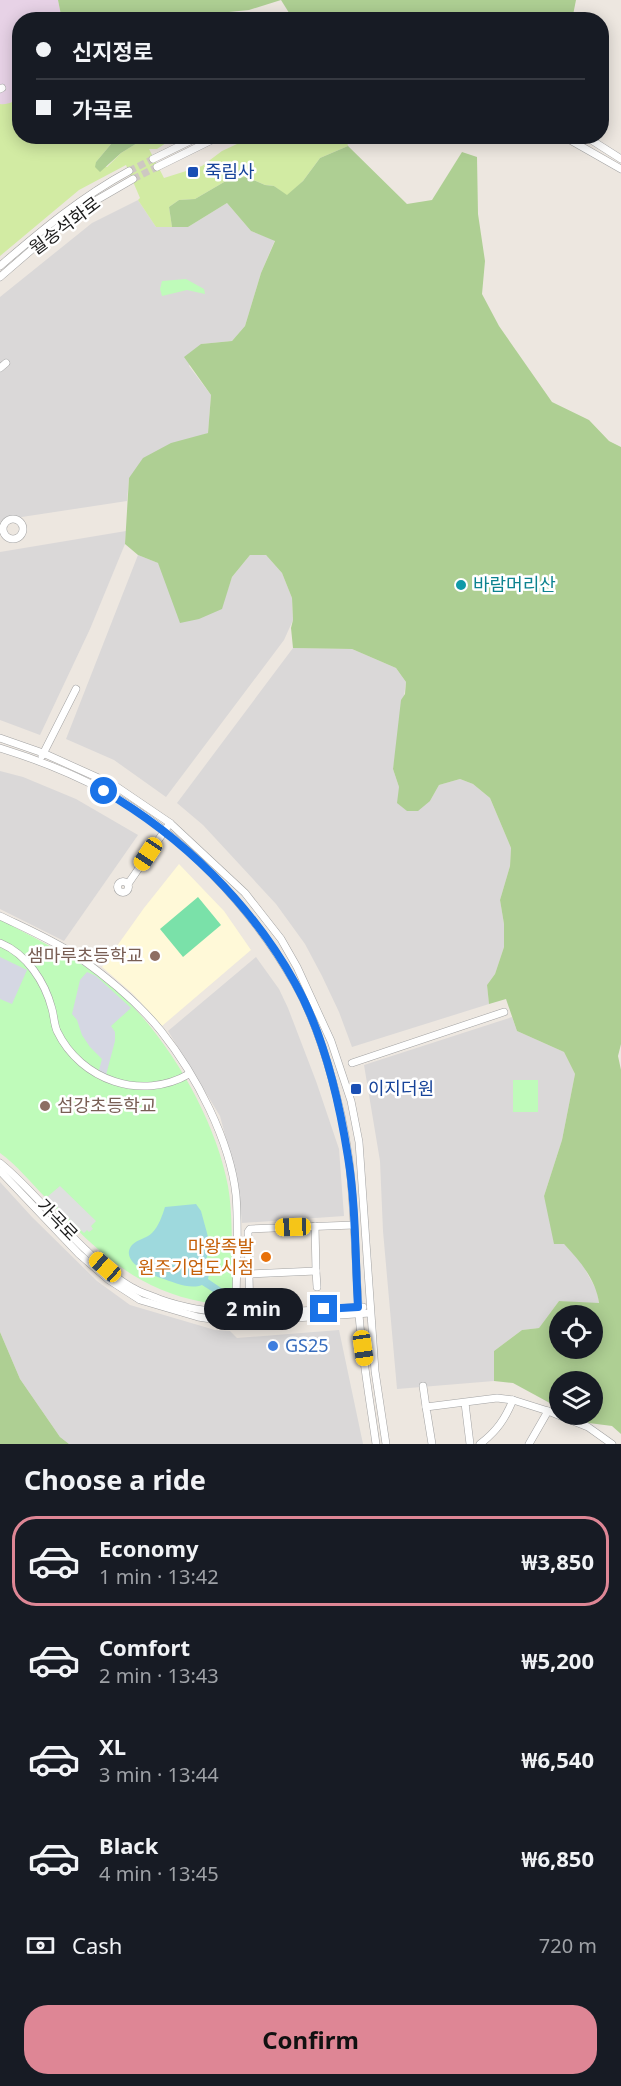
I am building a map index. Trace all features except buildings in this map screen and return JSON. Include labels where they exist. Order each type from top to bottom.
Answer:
[{"type":"street","points":[[153,159],[184,144]]},
{"type":"street","points":[[157,167],[204,144]]},
{"type":"street","points":[[576,144],[621,169]]},
{"type":"street","points":[[598,144],[621,159]]},
{"type":"street","name":"월송석화로","points":[[0,266],[65,211],[97,188],[129,171]]},
{"type":"street","name":"월송석화로","points":[[0,277],[65,221],[133,179]]},
{"type":"street","points":[[14,519],[22,527],[22,534],[17,539],[10,539],[2,535],[2,526],[7,521],[14,519]]},
{"type":"street","points":[[39,762],[76,689]]},
{"type":"street","points":[[0,738],[43,753],[114,785],[170,823],[233,880],[266,917],[297,967],[324,1022],[351,1101],[359,1143],[369,1310],[386,1444]]},
{"type":"street","points":[[0,748],[67,772],[104,791],[163,831],[202,865],[236,900],[272,948],[295,984],[314,1027],[335,1093],[349,1159],[358,1310],[376,1444]]},
{"type":"street","points":[[128,884],[170,823]]},
{"type":"street","points":[[0,915],[79,957],[106,977],[160,1030],[212,1112],[230,1165],[236,1195],[236,1309]]},
{"type":"street","points":[[0,943],[26,960],[38,975],[48,994],[56,1029],[77,1058],[98,1074],[129,1087],[160,1086],[189,1074]]},
{"type":"street","points":[[352,1062],[504,1012]]},
{"type":"street","name":"가곡로","points":[[0,1163],[18,1184],[87,1251],[119,1279],[135,1289],[176,1305],[250,1318],[369,1310]]},
{"type":"street","name":"가곡로","points":[[0,1171],[18,1184]]},
{"type":"street","points":[[250,1318],[248,1232],[250,1229],[354,1225]]},
{"type":"street","points":[[315,1226],[317,1287]]},
{"type":"street","points":[[249,1274],[316,1271]]},
{"type":"street","points":[[423,1386],[432,1444]]},
{"type":"street","points":[[426,1407],[497,1398],[513,1400],[549,1411],[529,1444]]},
{"type":"street","points":[[480,1444],[495,1433],[506,1418],[513,1400]]},
{"type":"street","points":[[465,1403],[471,1444]]},
{"type":"street","points":[[583,1425],[612,1444]]},
{"type":"shaded area","points":[[0,0],[58,0],[61,12],[12,12],[12,144],[19,144],[0,243]]},
{"type":"shaded area","points":[[138,200],[156,227],[188,227],[227,203],[251,231],[275,240],[261,273],[245,326],[232,341],[201,344],[189,366],[211,395],[208,433],[197,437],[129,478],[127,501],[2,520],[0,523],[0,297],[92,223]]},
{"type":"shaded area","points":[[126,531],[125,544],[90,629],[40,735],[0,720],[0,552]]},
{"type":"shaded area","points":[[138,555],[158,563],[221,609],[232,577],[250,555],[266,555],[282,573],[292,598],[293,620],[284,640],[166,797],[114,760],[66,739]]},
{"type":"shaded area","points":[[293,648],[352,649],[396,668],[406,682],[393,769],[399,787],[430,801],[439,785],[460,779],[473,784],[490,798],[511,848],[510,866],[500,900],[504,924],[504,947],[495,974],[487,985],[489,1004],[352,1047],[339,1012],[305,944],[276,904],[203,825],[177,803]]},
{"type":"shaded area","points":[[0,771],[23,777],[76,799],[138,835],[64,941],[0,909]]},
{"type":"shaded area","points":[[179,864],[224,911],[251,950],[162,1026],[133,994],[102,967]]},
{"type":"shaded area","points":[[0,957],[27,970],[12,1004],[0,999]]},
{"type":"shaded area","points":[[256,957],[279,989],[316,1081],[339,1149],[344,1216],[242,1223],[238,1185],[220,1116],[168,1031]]},
{"type":"shaded area","points":[[87,972],[96,976],[131,1008],[111,1026],[115,1032],[115,1041],[106,1075],[99,1070],[102,1059],[82,1035],[77,1020],[72,1014],[80,980]]},
{"type":"shaded area","points":[[512,1017],[517,1031],[564,1052],[575,1074],[562,1140],[544,1196],[564,1244],[581,1262],[597,1291],[599,1304],[559,1301],[556,1305],[549,1305],[549,1314],[539,1328],[522,1330],[494,1351],[494,1381],[397,1389],[383,1231],[380,1161],[364,1065]]},
{"type":"shaded area","points":[[0,1182],[97,1281],[130,1305],[215,1330],[230,1331],[237,1338],[339,1330],[363,1444],[69,1444],[60,1437],[20,1379],[0,1332]]},
{"type":"shaded area","points":[[60,1186],[96,1221],[89,1232],[87,1230],[84,1233],[47,1197]]},
{"type":"green space","points":[[58,0],[281,0],[249,10],[229,12],[60,12]]},
{"type":"green space","points":[[281,0],[576,0],[574,12],[288,12]]},
{"type":"green space","points":[[11,102],[12,144],[111,144],[96,162],[107,167],[121,153],[136,144],[164,144],[157,149],[149,149],[164,178],[202,166],[222,151],[237,144],[348,144],[348,146],[320,158],[303,181],[287,196],[274,186],[265,185],[246,177],[231,178],[195,199],[179,200],[169,207],[172,227],[156,227],[138,200],[140,198],[126,165],[79,190],[0,256],[0,104]]},
{"type":"green space","points":[[111,144],[136,144],[121,153],[100,172],[95,167],[96,162]]},
{"type":"green space","points":[[348,146],[407,204],[432,200],[462,152],[477,157],[478,214],[485,261],[482,294],[499,326],[552,402],[589,420],[609,441],[621,447],[621,1044],[618,1056],[621,1070],[621,1434],[612,1426],[603,1425],[603,1371],[549,1371],[549,1403],[513,1383],[494,1381],[494,1351],[522,1330],[539,1328],[549,1314],[549,1359],[603,1359],[603,1305],[556,1305],[559,1301],[599,1303],[595,1286],[581,1264],[564,1244],[554,1244],[544,1196],[562,1140],[575,1074],[564,1052],[517,1031],[506,999],[489,1004],[487,985],[495,974],[504,947],[504,924],[500,900],[510,866],[511,848],[490,798],[473,784],[460,779],[439,785],[430,801],[418,811],[407,811],[397,803],[399,787],[393,769],[401,700],[405,694],[406,682],[396,668],[352,649],[293,648],[292,598],[282,573],[266,555],[250,555],[232,577],[222,609],[199,619],[180,623],[158,563],[138,555],[125,544],[129,478],[143,458],[171,443],[208,433],[211,395],[184,357],[201,344],[232,341],[245,326],[261,273],[275,241],[251,231],[227,203],[188,227],[172,227],[169,207],[179,200],[195,199],[231,178],[246,177],[265,185],[274,186],[287,195],[303,181],[320,158]]},
{"type":"green space","points":[[186,279],[204,289],[205,294],[187,290],[162,296],[160,289],[162,281]]},
{"type":"green space","points":[[198,897],[221,925],[183,957],[160,929]]},
{"type":"green space","points":[[0,919],[84,966],[118,992],[140,1014],[180,1068],[210,1127],[228,1186],[235,1295],[229,1301],[221,1304],[178,1296],[156,1287],[116,1264],[63,1216],[0,1153]]},
{"type":"green space","points":[[513,1080],[538,1080],[538,1112],[513,1112]]},
{"type":"green space","points":[[0,1332],[20,1379],[60,1437],[69,1444],[0,1444]]},
{"type":"water","points":[[196,1204],[201,1211],[210,1244],[206,1261],[208,1279],[227,1292],[228,1298],[225,1301],[202,1285],[192,1287],[182,1285],[150,1273],[137,1266],[129,1256],[132,1245],[150,1235],[154,1230],[165,1207]]},
{"type":"tunnel","points":[[129,171],[153,159]]},
{"type":"tunnel","points":[[133,179],[157,167]]},
{"type":"place","name":"죽림사","points":[[193,172]]},
{"type":"place","name":"바람머리산","points":[[461,585]]},
{"type":"place","name":"샘마루초등학교","points":[[155,956]]},
{"type":"place","name":"이지더원","points":[[356,1089]]},
{"type":"place","name":"섬강초등학교","points":[[45,1106]]},
{"type":"place","name":"마왕족발 원주기업도시점","points":[[266,1257]]},
{"type":"place","name":"GS25","points":[[273,1346]]},
{"type":"route","points":[[104,791],[137,811],[175,841],[202,865],[242,907],[279,957],[307,1010],[321,1047],[342,1123],[349,1159],[353,1216],[358,1307],[324,1309]]}]
